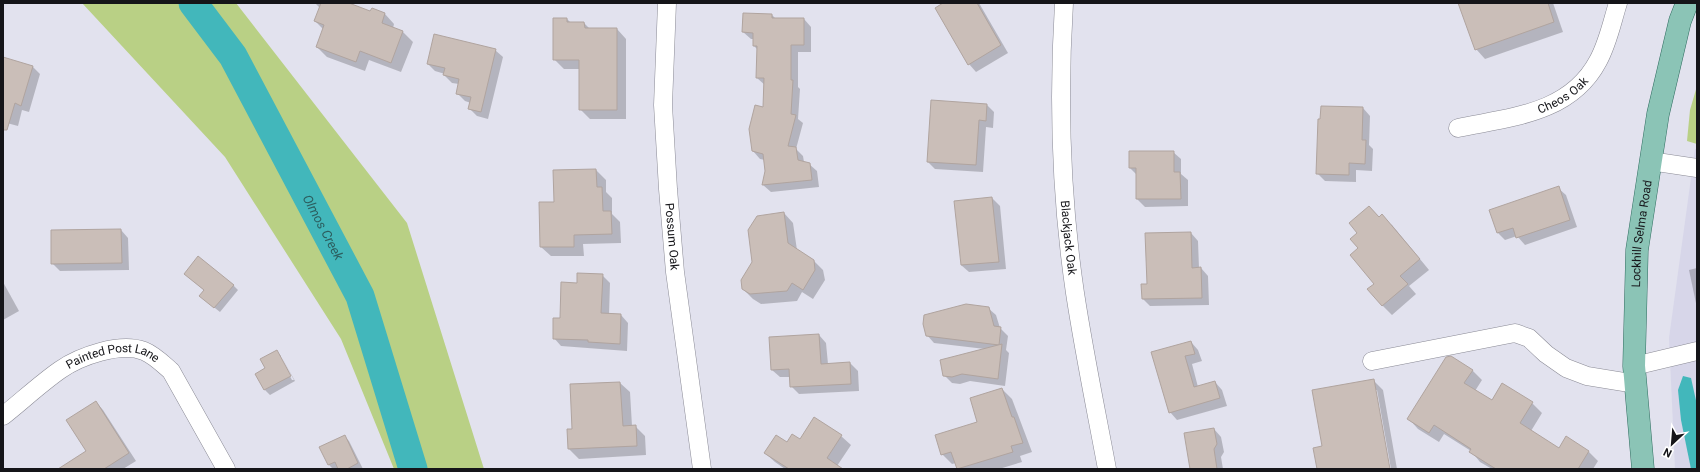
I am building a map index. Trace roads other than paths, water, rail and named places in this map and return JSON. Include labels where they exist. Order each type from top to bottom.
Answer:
[{"type":"main road","name":"Lockhill Selma Road","points":[[1643,469],[1635,375],[1637,250],[1658,114],[1680,22],[1687,3]]},
{"type":"street","name":"Possum Oak","points":[[667,3],[663,105],[674,272],[702,469]]},
{"type":"street","name":"Blackjack Oak","points":[[1064,3],[1061,66],[1067,220],[1075,293],[1107,469]]},
{"type":"street","name":"Cheos Oak","points":[[1458,128],[1534,112],[1549,107],[1569,95],[1583,81],[1603,51],[1618,3]]},
{"type":"street","points":[[1650,161],[1697,168]]},
{"type":"street","points":[[1372,361],[1515,333],[1529,338],[1546,354],[1566,368],[1587,376],[1635,375],[1697,352]]},
{"type":"street","name":"Painted Post Lane","points":[[3,416],[61,370],[88,356],[110,350],[127,348],[144,351],[159,360],[171,371],[226,469]]},
{"type":"water","points":[[1683,376],[1691,378],[1697,405],[1697,469],[1691,469],[1681,420],[1678,390]]},
{"type":"waterway","name":"Olmos Creek","points":[[193,3],[233,56],[360,296],[413,469]]}]
